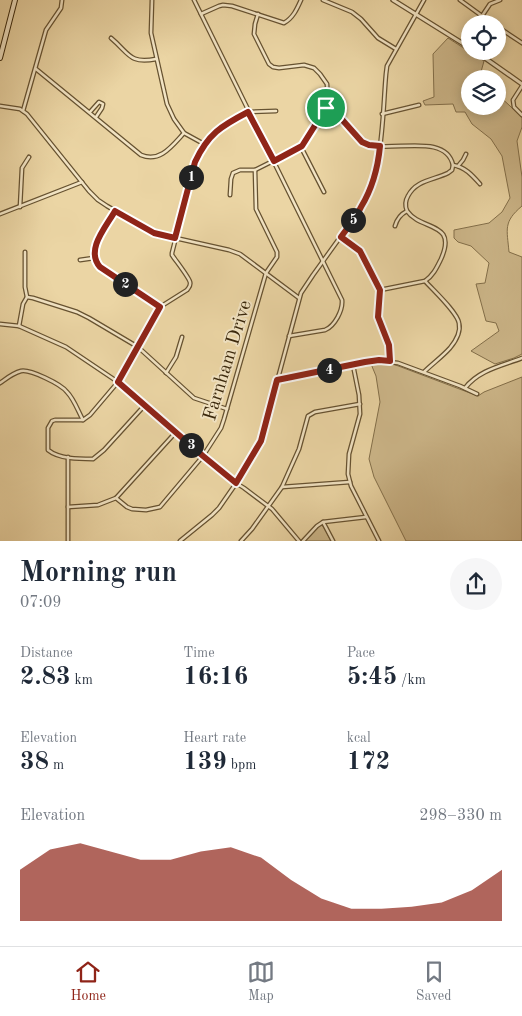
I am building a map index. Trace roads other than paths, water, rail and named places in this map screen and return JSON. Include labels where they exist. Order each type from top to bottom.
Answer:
[{"type":"main road","points":[[0,58],[15,0]]},
{"type":"street","points":[[24,111],[46,30],[60,8],[62,0]]},
{"type":"street","points":[[152,0],[150,28],[167,104],[174,119],[184,133],[204,144]]},
{"type":"street","points":[[194,0],[342,299],[341,308],[333,324],[328,329],[289,336]]},
{"type":"street","points":[[201,14],[223,5],[285,23],[293,15],[301,0]]},
{"type":"street","points":[[324,0],[352,12],[378,38],[396,49]]},
{"type":"street","points":[[393,0],[461,42]]},
{"type":"street","points":[[180,541],[216,511],[236,483],[261,441],[299,298],[307,283],[341,237],[365,200],[377,166],[388,64],[424,0]]},
{"type":"street","points":[[460,0],[481,15]]},
{"type":"street","points":[[483,15],[492,3],[500,0]]},
{"type":"street","points":[[230,195],[233,173],[240,170],[255,170],[301,147],[328,102],[327,84],[314,68],[304,65],[279,68],[269,64],[254,34],[258,14]]},
{"type":"street","points":[[506,32],[522,43]]},
{"type":"street","points":[[111,38],[134,59],[144,61],[156,59]]},
{"type":"street","points":[[487,60],[522,85],[513,100],[514,107],[522,114]]},
{"type":"street","points":[[36,69],[141,155],[151,158],[163,154],[184,133]]},
{"type":"street","points":[[90,112],[97,103],[102,102],[102,108],[96,117]]},
{"type":"street","points":[[382,114],[419,105]]},
{"type":"street","points":[[0,106],[16,108],[28,114],[98,200],[115,211],[154,233],[240,254],[299,298]]},
{"type":"street","points":[[326,108],[338,115],[362,142],[369,145],[435,147],[444,151],[451,158],[453,168],[448,173],[420,183],[411,190],[406,202],[407,211],[412,216],[439,229],[444,236],[445,246],[442,257],[435,270],[425,282],[380,290]]},
{"type":"street","points":[[145,405],[96,457],[90,459],[68,457],[49,452],[48,428],[52,421],[82,420],[90,415],[118,382],[160,307],[187,290],[190,285],[172,255],[195,162],[204,144],[218,129],[248,112],[276,111]]},
{"type":"street","points":[[301,147],[324,192]]},
{"type":"street","points":[[458,166],[466,154]]},
{"type":"street","points":[[20,206],[22,168],[29,156]]},
{"type":"street","points":[[453,165],[465,169],[480,184]]},
{"type":"street","name":"Farnham Drive","points":[[116,498],[132,509],[146,510],[160,507],[203,456],[220,428],[266,273],[277,257],[256,209],[255,170]]},
{"type":"street","points":[[0,214],[82,182]]},
{"type":"street","points":[[115,211],[98,240],[94,258],[100,267],[160,307]]},
{"type":"street","points":[[395,226],[401,215],[407,211]]},
{"type":"street","points":[[341,237],[360,251],[380,290],[378,317],[389,345],[390,361]]},
{"type":"street","points":[[20,326],[27,297],[25,287],[25,252]]},
{"type":"street","points":[[80,260],[94,258]]},
{"type":"street","points":[[424,372],[452,344],[458,335],[460,325],[451,310],[425,282]]},
{"type":"street","points":[[27,297],[82,314],[138,347],[194,398],[227,409]]},
{"type":"street","points":[[0,324],[20,326],[73,350],[118,382],[203,456],[236,483],[269,506],[299,541]]},
{"type":"street","points":[[166,373],[176,358],[182,338]]},
{"type":"street","points":[[465,388],[473,378],[482,373],[522,358]]},
{"type":"street","points":[[277,380],[373,361],[390,361],[403,364],[477,394]]},
{"type":"street","points":[[352,365],[360,404],[359,420],[347,469],[350,482],[379,541]]},
{"type":"street","points":[[0,383],[14,373],[30,371],[67,392],[82,420]]},
{"type":"street","points":[[241,541],[282,487],[299,449],[308,416],[315,412],[360,404]]},
{"type":"street","points":[[68,507],[98,505],[116,498],[176,432]]},
{"type":"street","points":[[68,457],[68,541]]},
{"type":"street","points":[[282,487],[350,482]]},
{"type":"street","points":[[303,541],[323,522],[367,517]]},
{"type":"street","points":[[323,522],[332,541]]}]
